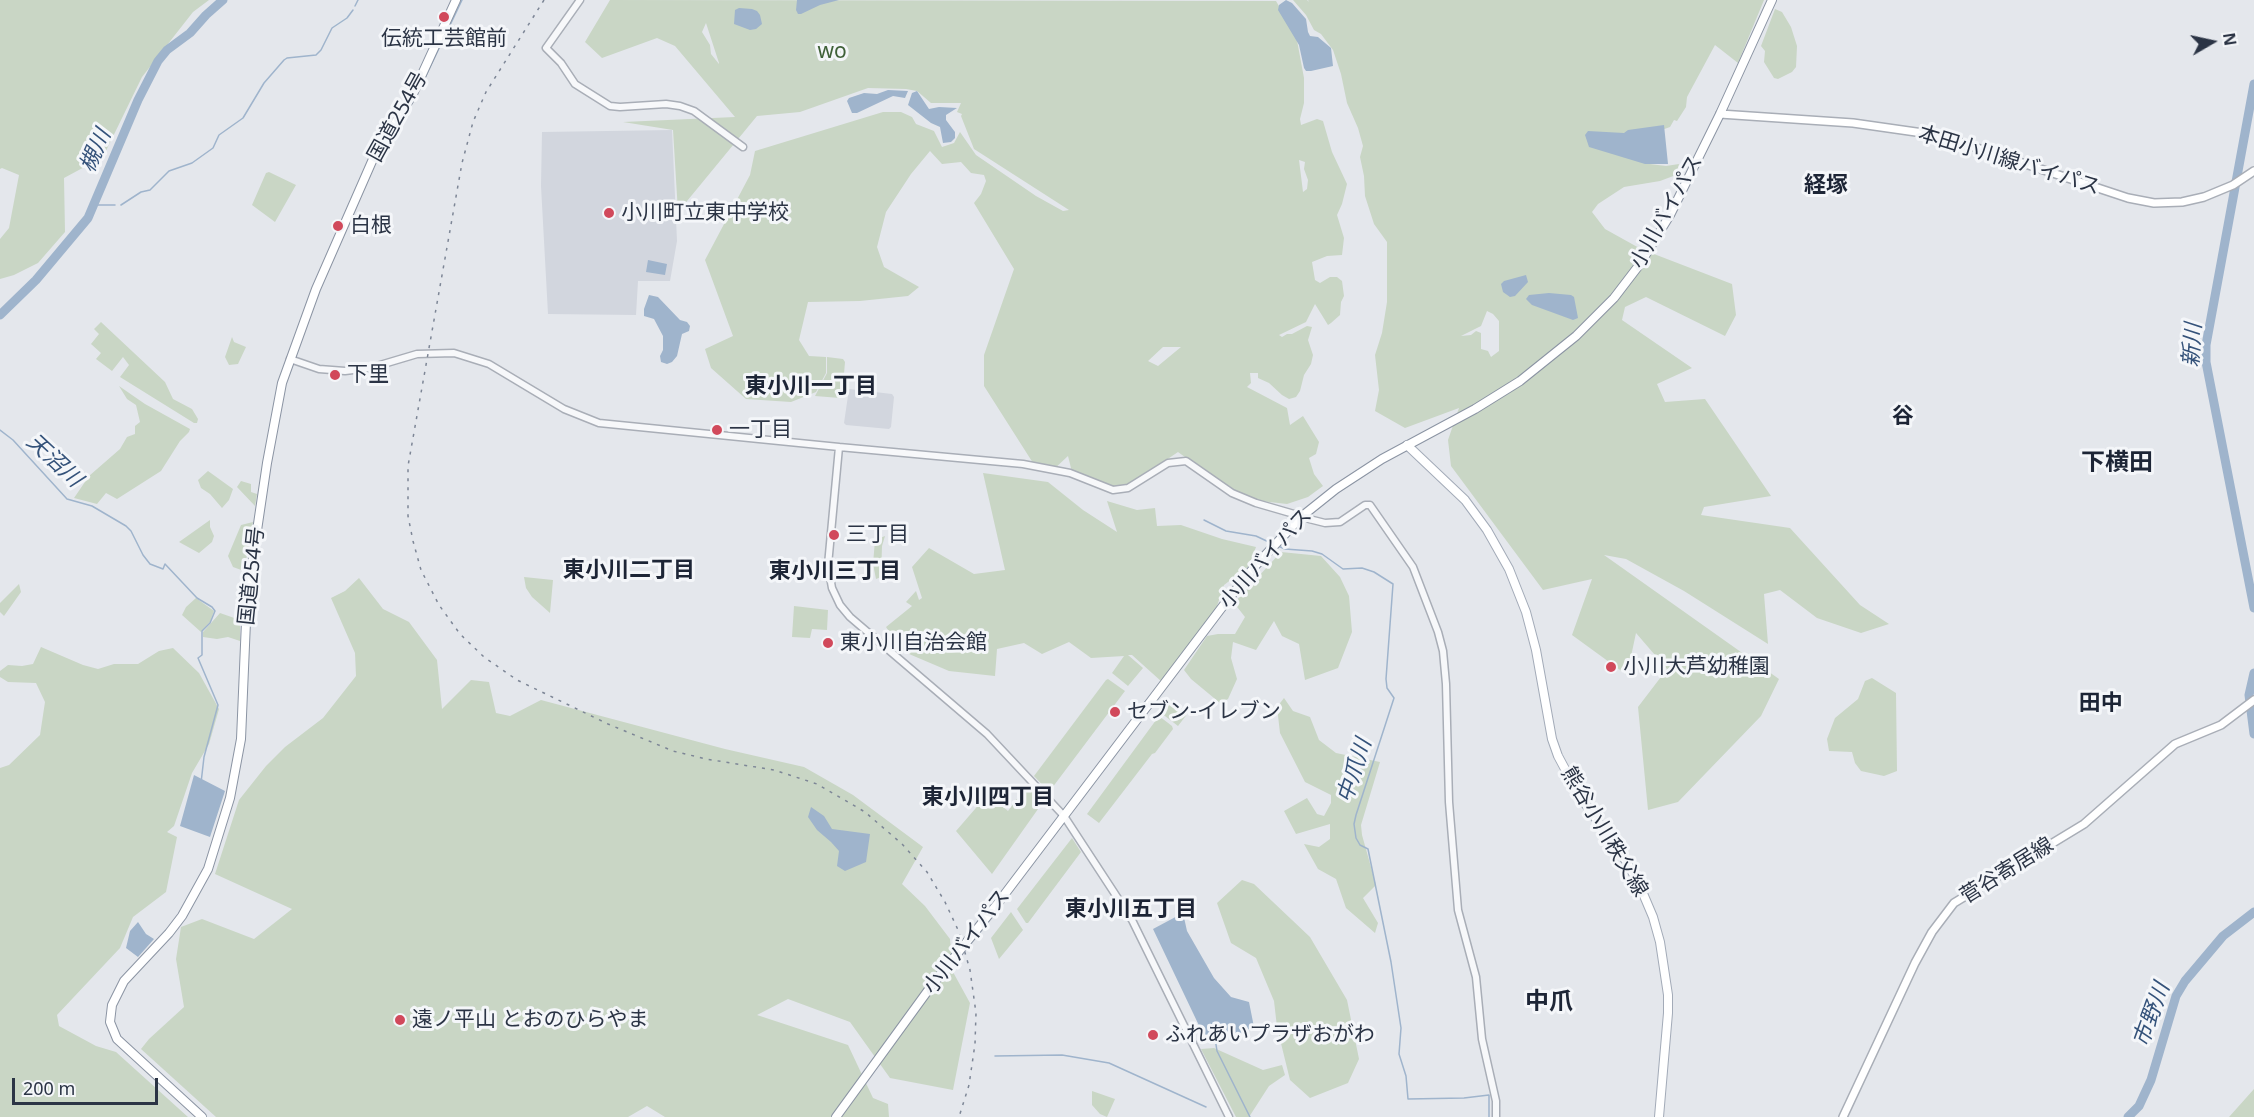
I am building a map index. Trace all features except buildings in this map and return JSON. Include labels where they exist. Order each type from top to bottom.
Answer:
[{"type":"main road","name":"国道254号","points":[[202,1117],[123,1046],[112,1030],[110,1015],[114,999],[124,981],[169,933],[208,870],[230,798],[241,739],[247,598],[252,556],[277,406],[290,359],[316,289],[373,159],[412,94],[451,15],[456,0]]},
{"type":"main road","name":"小川バイパス","points":[[836,1117],[932,985],[998,903],[1226,602],[1283,535],[1336,489],[1382,459],[1475,409],[1520,381],[1555,355],[1596,317],[1629,280],[1655,241],[1720,114],[1772,0]]},
{"type":"main road","name":"本田小川線バイパス","points":[[1720,114],[1842,122],[1923,133],[1950,139],[2128,198],[2154,203],[2182,202],[2204,197],[2227,188],[2254,171]]},
{"type":"main road","name":"熊谷小川秩父線","points":[[1407,445],[1465,500],[1487,530],[1509,569],[1526,612],[1536,650],[1552,739],[1558,756],[1579,795],[1626,861],[1653,917],[1660,942],[1668,995],[1659,1117]]},
{"type":"main road","name":"菅谷寄居線","points":[[1843,1117],[1915,963],[1932,932],[1954,903],[2084,824],[2173,745],[2221,725],[2254,700]]},
{"type":"street","points":[[580,0],[546,48],[561,63],[575,84],[610,106],[666,104],[694,111],[743,147]]},
{"type":"street","points":[[290,359],[315,368],[345,371],[370,368],[417,354],[454,353],[489,364],[564,409],[599,423],[1023,464],[1070,473],[1113,490],[1128,488],[1168,463],[1186,461],[1232,493],[1294,514]]},
{"type":"street","points":[[839,447],[828,565],[832,588],[840,604],[850,617],[987,734],[1064,816],[1132,920],[1229,1117]]},
{"type":"street","points":[[1309,519],[1325,523],[1340,522],[1365,505],[1370,505],[1413,567],[1438,632],[1445,673],[1449,801],[1458,910],[1476,977],[1482,1039],[1496,1101],[1496,1117]]},
{"type":"shaded area","name":"小川町立東中学校","points":[[672,130],[677,241],[670,281],[638,281],[636,315],[548,314],[541,186],[542,132]]},
{"type":"shaded area","points":[[849,389],[892,394],[894,397],[891,427],[889,429],[846,425],[844,423]]},
{"type":"green space","points":[[0,0],[209,0],[193,12],[142,77],[103,157],[64,178],[65,232],[38,263],[0,279],[0,239],[9,228],[19,175],[0,169]]},
{"type":"green space","name":"wo","points":[[610,0],[1276,1],[1296,35],[1304,78],[1301,125],[1317,119],[1323,121],[1332,152],[1347,184],[1337,215],[1344,238],[1342,255],[1327,256],[1312,262],[1315,280],[1320,283],[1330,277],[1337,277],[1342,281],[1344,296],[1340,315],[1328,325],[1315,304],[1306,322],[1279,335],[1282,337],[1307,326],[1312,327],[1308,340],[1313,355],[1311,364],[1304,375],[1296,397],[1289,399],[1282,395],[1269,383],[1258,378],[1258,373],[1250,373],[1251,383],[1247,387],[1287,408],[1290,425],[1303,416],[1319,442],[1316,454],[1309,458],[1314,474],[1323,486],[1308,497],[1287,504],[1243,499],[1178,452],[1135,481],[1117,489],[1072,472],[1068,456],[1053,470],[1033,463],[984,386],[984,355],[1014,269],[974,203],[981,194],[986,181],[984,175],[971,173],[961,162],[942,164],[930,151],[911,174],[886,212],[877,247],[884,267],[919,287],[908,296],[860,301],[808,302],[799,340],[809,356],[826,357],[826,373],[816,392],[791,402],[746,399],[711,368],[705,349],[733,336],[705,260],[750,175],[755,151],[883,112],[901,112],[912,117],[916,124],[934,131],[942,147],[954,143],[960,132],[976,155],[1036,196],[1063,211],[1069,210],[974,149],[962,114],[957,112],[961,103],[931,103],[917,91],[906,89],[868,88],[800,112],[757,116],[678,212],[673,130],[623,122],[735,117],[675,46],[657,38],[602,58],[585,42]],"holes":[[[706,23],[719,63],[719,64],[711,54],[710,45],[702,32]],[[1299,160],[1305,162],[1304,169],[1308,180],[1307,189],[1303,192]],[[1163,347],[1181,347],[1158,366],[1148,361]]]},
{"type":"green space","points":[[1293,0],[1309,2],[1308,0],[1764,0],[1738,63],[1715,45],[1677,121],[1674,120],[1670,127],[1608,149],[1650,164],[1666,166],[1679,164],[1676,175],[1660,181],[1624,187],[1598,204],[1592,212],[1605,229],[1641,249],[1732,284],[1736,315],[1725,336],[1646,297],[1625,307],[1622,320],[1692,368],[1657,384],[1665,402],[1705,399],[1771,496],[1704,507],[1701,515],[1790,528],[1860,605],[1889,624],[1861,633],[1817,618],[1780,590],[1764,594],[1768,644],[1684,591],[1626,559],[1604,555],[1779,679],[1761,716],[1678,802],[1648,810],[1638,707],[1667,669],[1636,633],[1627,675],[1572,635],[1592,579],[1543,590],[1451,466],[1448,440],[1459,408],[1405,428],[1375,411],[1379,390],[1375,355],[1382,333],[1387,302],[1387,242],[1374,224],[1365,196],[1360,157],[1363,146],[1347,103],[1333,50],[1321,34],[1314,30],[1306,15]],"holes":[[[1487,311],[1499,321],[1499,351],[1491,357],[1488,351],[1481,349],[1481,333],[1476,331],[1471,335],[1461,336],[1481,326]]]},
{"type":"green space","points":[[1775,9],[1782,12],[1791,27],[1797,46],[1796,67],[1792,72],[1778,79],[1774,78],[1764,62],[1765,51],[1761,46]]},
{"type":"green space","points":[[269,172],[296,185],[275,222],[252,205],[266,173]]},
{"type":"green space","points":[[101,322],[165,382],[173,399],[192,409],[198,419],[197,423],[120,377],[129,365],[123,357],[112,371],[96,359],[101,353],[91,344],[99,334],[94,329]]},
{"type":"green space","points":[[232,337],[234,342],[246,347],[238,364],[229,365],[225,357]]},
{"type":"green space","points":[[827,357],[843,359],[845,362],[842,397],[840,398],[815,396],[827,373]]},
{"type":"green space","points":[[119,386],[145,404],[190,429],[189,432],[180,441],[161,471],[117,499],[106,493],[97,504],[74,498],[89,476],[120,449],[127,437],[135,434],[135,426],[140,422],[136,405],[127,399]]},
{"type":"green space","points":[[208,471],[233,489],[229,500],[222,508],[210,494],[201,488],[198,480]]},
{"type":"green space","points":[[983,473],[1048,482],[1083,510],[1117,532],[1107,501],[1137,510],[1155,508],[1157,526],[1181,525],[1222,539],[1256,547],[1249,566],[1224,585],[1216,609],[1162,682],[1132,655],[1128,655],[1143,668],[1128,686],[1112,673],[1124,656],[1091,658],[1069,642],[1042,654],[1024,643],[997,649],[995,676],[949,671],[902,651],[886,627],[912,606],[906,602],[916,591],[919,600],[922,598],[912,567],[929,548],[974,574],[1005,570]]},
{"type":"green space","points":[[241,481],[251,484],[251,492],[257,494],[255,506],[237,487]]},
{"type":"green space","points":[[210,520],[214,536],[212,542],[199,553],[179,542]]},
{"type":"green space","points":[[253,522],[244,571],[233,567],[228,556],[241,525]]},
{"type":"green space","points":[[885,536],[882,546],[881,577],[876,579],[873,564],[875,540]]},
{"type":"green space","points":[[1281,552],[1321,556],[1340,577],[1349,596],[1352,632],[1338,668],[1305,680],[1299,644],[1282,636],[1274,621],[1256,650],[1233,642],[1231,658],[1237,679],[1228,699],[1220,703],[1191,679],[1184,670],[1207,636],[1235,634],[1245,617],[1234,603]]},
{"type":"green space","points":[[524,577],[553,580],[550,613],[532,597],[526,588]]},
{"type":"green space","points":[[359,578],[383,609],[409,622],[437,660],[442,709],[471,680],[489,682],[496,713],[510,716],[541,700],[725,749],[804,767],[853,795],[923,847],[902,884],[925,906],[950,939],[953,972],[970,1003],[953,1090],[890,1078],[850,1022],[788,999],[757,1015],[848,1045],[873,1098],[888,1104],[889,1117],[665,1117],[647,1106],[628,1117],[216,1117],[141,1049],[184,1007],[176,959],[181,927],[202,919],[254,939],[292,909],[215,874],[239,800],[266,766],[285,747],[323,718],[356,676],[355,653],[331,598],[345,591]]},
{"type":"green space","points":[[19,584],[21,592],[4,616],[0,612],[0,603]]},
{"type":"green space","points":[[196,598],[214,611],[210,622],[201,632],[182,615],[186,607]]},
{"type":"green space","points":[[794,606],[828,610],[827,630],[812,629],[810,638],[792,637]]},
{"type":"green space","points":[[220,613],[240,620],[240,641],[228,637],[217,639],[203,637],[203,632]]},
{"type":"green space","points":[[41,647],[98,669],[114,664],[138,664],[159,651],[173,648],[199,673],[219,709],[209,744],[192,773],[174,826],[167,832],[177,837],[166,892],[133,917],[120,948],[57,1015],[59,1026],[96,1046],[116,1052],[188,1117],[0,1117],[0,768],[9,765],[40,735],[45,702],[36,683],[8,682],[0,677],[0,671],[8,665],[33,664]]},
{"type":"green space","points":[[1872,678],[1896,693],[1897,771],[1884,776],[1861,771],[1855,763],[1852,752],[1829,751],[1827,739],[1835,718],[1858,699],[1865,681]]},
{"type":"green space","points":[[1108,679],[1125,691],[1049,792],[1034,776]]},
{"type":"green space","points":[[1284,698],[1293,711],[1310,717],[1319,740],[1336,753],[1380,762],[1361,825],[1376,885],[1363,898],[1378,923],[1375,933],[1346,908],[1336,879],[1318,869],[1304,844],[1319,847],[1330,839],[1330,824],[1296,834],[1284,811],[1307,798],[1317,814],[1324,816],[1331,803],[1331,795],[1305,782],[1280,733],[1277,707]]},
{"type":"green space","points":[[1172,700],[1188,713],[1178,726],[1161,713]]},
{"type":"green space","points":[[1159,716],[1173,729],[1099,823],[1087,814]]},
{"type":"green space","points":[[1028,784],[1043,802],[992,874],[956,831],[988,794],[1008,811]]},
{"type":"green space","points":[[1072,838],[1081,852],[1026,923],[1017,909]]},
{"type":"green space","points":[[1242,880],[1254,884],[1310,937],[1347,1000],[1359,1059],[1348,1083],[1310,1098],[1290,1080],[1277,1027],[1274,1001],[1256,958],[1231,943],[1217,903]]},
{"type":"green space","points":[[1011,912],[1023,930],[999,959],[991,938]]},
{"type":"green space","points":[[1214,1048],[1263,1070],[1282,1065],[1285,1075],[1269,1086],[1249,1117],[1236,1117],[1201,1049]]},
{"type":"green space","points":[[2254,1089],[2254,1117],[2229,1117]]},
{"type":"green space","points":[[1092,1091],[1115,1099],[1107,1117],[1100,1114],[1092,1105]]},
{"type":"water","points":[[797,0],[839,0],[798,14]]},
{"type":"water","points":[[1286,0],[1292,3],[1306,19],[1310,36],[1318,37],[1331,48],[1333,66],[1306,71],[1299,45],[1278,10],[1279,5]]},
{"type":"water","points":[[739,8],[757,11],[762,24],[750,30],[734,24],[735,10]]},
{"type":"water","points":[[888,90],[908,91],[905,98],[893,96],[857,113],[852,113],[847,101],[849,98],[864,93],[877,94]]},
{"type":"water","points":[[917,91],[929,109],[957,108],[946,115],[946,120],[955,132],[955,138],[951,142],[943,143],[940,127],[931,123],[908,105],[912,93]]},
{"type":"water","points":[[1664,125],[1668,164],[1645,164],[1589,147],[1585,135],[1588,131],[1624,133],[1628,130]]},
{"type":"water","points":[[648,260],[667,264],[665,275],[646,272]]},
{"type":"water","points":[[1526,275],[1528,282],[1515,296],[1510,297],[1503,292],[1501,284],[1504,281]]},
{"type":"water","points":[[1549,293],[1574,297],[1578,318],[1573,320],[1532,305],[1526,299],[1529,295]]},
{"type":"water","points":[[649,295],[658,297],[680,320],[687,322],[690,326],[689,331],[682,334],[677,356],[667,364],[661,362],[660,356],[663,350],[663,336],[654,319],[644,316]]},
{"type":"water","points":[[194,775],[225,791],[210,837],[180,826]]},
{"type":"water","points":[[811,807],[824,816],[832,829],[870,834],[866,862],[845,871],[837,866],[839,851],[817,830],[808,817]]},
{"type":"water","points":[[1183,913],[1187,931],[1214,978],[1231,997],[1249,1002],[1254,1027],[1226,1039],[1215,1034],[1204,1036],[1153,929]]},
{"type":"water","points":[[138,922],[146,934],[154,939],[138,957],[126,948],[130,931]]},
{"type":"waterway","name":"槻川","points":[[0,315],[36,280],[88,218],[138,100],[158,61],[167,50],[190,33],[223,0]]},
{"type":"waterway","points":[[355,6],[358,0]]},
{"type":"waterway","points":[[424,80],[462,0]]},
{"type":"waterway","points":[[121,205],[141,192],[150,190],[169,171],[192,163],[213,148],[219,135],[243,118],[264,83],[284,60],[316,55],[332,28],[347,18],[353,10]]},
{"type":"waterway","name":"新川","points":[[2254,84],[2206,345],[2206,362],[2254,608]]},
{"type":"waterway","points":[[94,205],[115,205]]},
{"type":"waterway","name":"天沼川","points":[[0,430],[13,440],[67,499],[92,506],[126,526],[150,564],[163,569],[165,564],[197,598],[215,611],[210,623],[202,631],[202,655],[198,658],[218,705],[204,757],[201,783]]},
{"type":"waterway","name":"中爪川","points":[[1204,520],[1226,531],[1256,536],[1273,544]]},
{"type":"waterway","name":"中爪川","points":[[1278,546],[1322,554],[1343,569],[1362,568],[1374,572],[1393,584],[1386,679],[1387,688],[1394,698],[1356,815],[1354,824],[1356,838],[1360,845],[1368,849],[1391,962],[1401,1028],[1399,1054],[1406,1076],[1408,1099],[1489,1095],[1489,1117]]},
{"type":"waterway","name":"新川","points":[[2254,673],[2249,695],[2254,734]]},
{"type":"waterway","name":"市野川","points":[[2128,1117],[2139,1106],[2151,1080],[2176,996],[2185,981],[2223,936],[2254,912]]},
{"type":"waterway","points":[[1214,1032],[1217,1051],[1250,1117]]},
{"type":"waterway","points":[[995,1056],[1062,1055],[1109,1063],[1206,1107]]},
{"type":"railway","points":[[544,0],[486,92],[473,122],[462,163],[408,466],[408,516],[421,570],[439,605],[460,634],[484,657],[517,680],[608,724],[673,751],[774,770],[817,784],[865,812],[902,844],[927,872],[945,902],[959,932],[970,970],[976,1013],[975,1044],[969,1085],[959,1117]]},
{"type":"place","name":"伝統工芸館前","points":[[444,17]]},
{"type":"place","name":"小川町立東中学校","points":[[609,213]]},
{"type":"place","name":"白根","points":[[338,226]]},
{"type":"place","name":"下里","points":[[335,375]]},
{"type":"place","name":"一丁目","points":[[717,430]]},
{"type":"place","name":"三丁目","points":[[834,535]]},
{"type":"place","name":"東小川自治会館","points":[[828,643]]},
{"type":"place","name":"小川大芦幼稚園","points":[[1611,667]]},
{"type":"place","name":"セブン-イレブン","points":[[1115,712]]},
{"type":"place","name":"遠ノ平山 とおのひらやま","points":[[400,1020]]},
{"type":"place","name":"ふれあいプラザおがわ","points":[[1153,1035]]},
{"type":"district","name":"経塚","points":[[1826,186]]},
{"type":"district","name":"東小川一丁目","points":[[811,387]]},
{"type":"district","name":"谷","points":[[1903,417]]},
{"type":"district","name":"下横田","points":[[2117,463]]},
{"type":"district","name":"東小川二丁目","points":[[629,571]]},
{"type":"district","name":"東小川三丁目","points":[[835,572]]},
{"type":"district","name":"田中","points":[[2101,704]]},
{"type":"district","name":"東小川四丁目","points":[[988,798]]},
{"type":"district","name":"東小川五丁目","points":[[1131,910]]},
{"type":"district","name":"中爪","points":[[1549,1002]]}]
